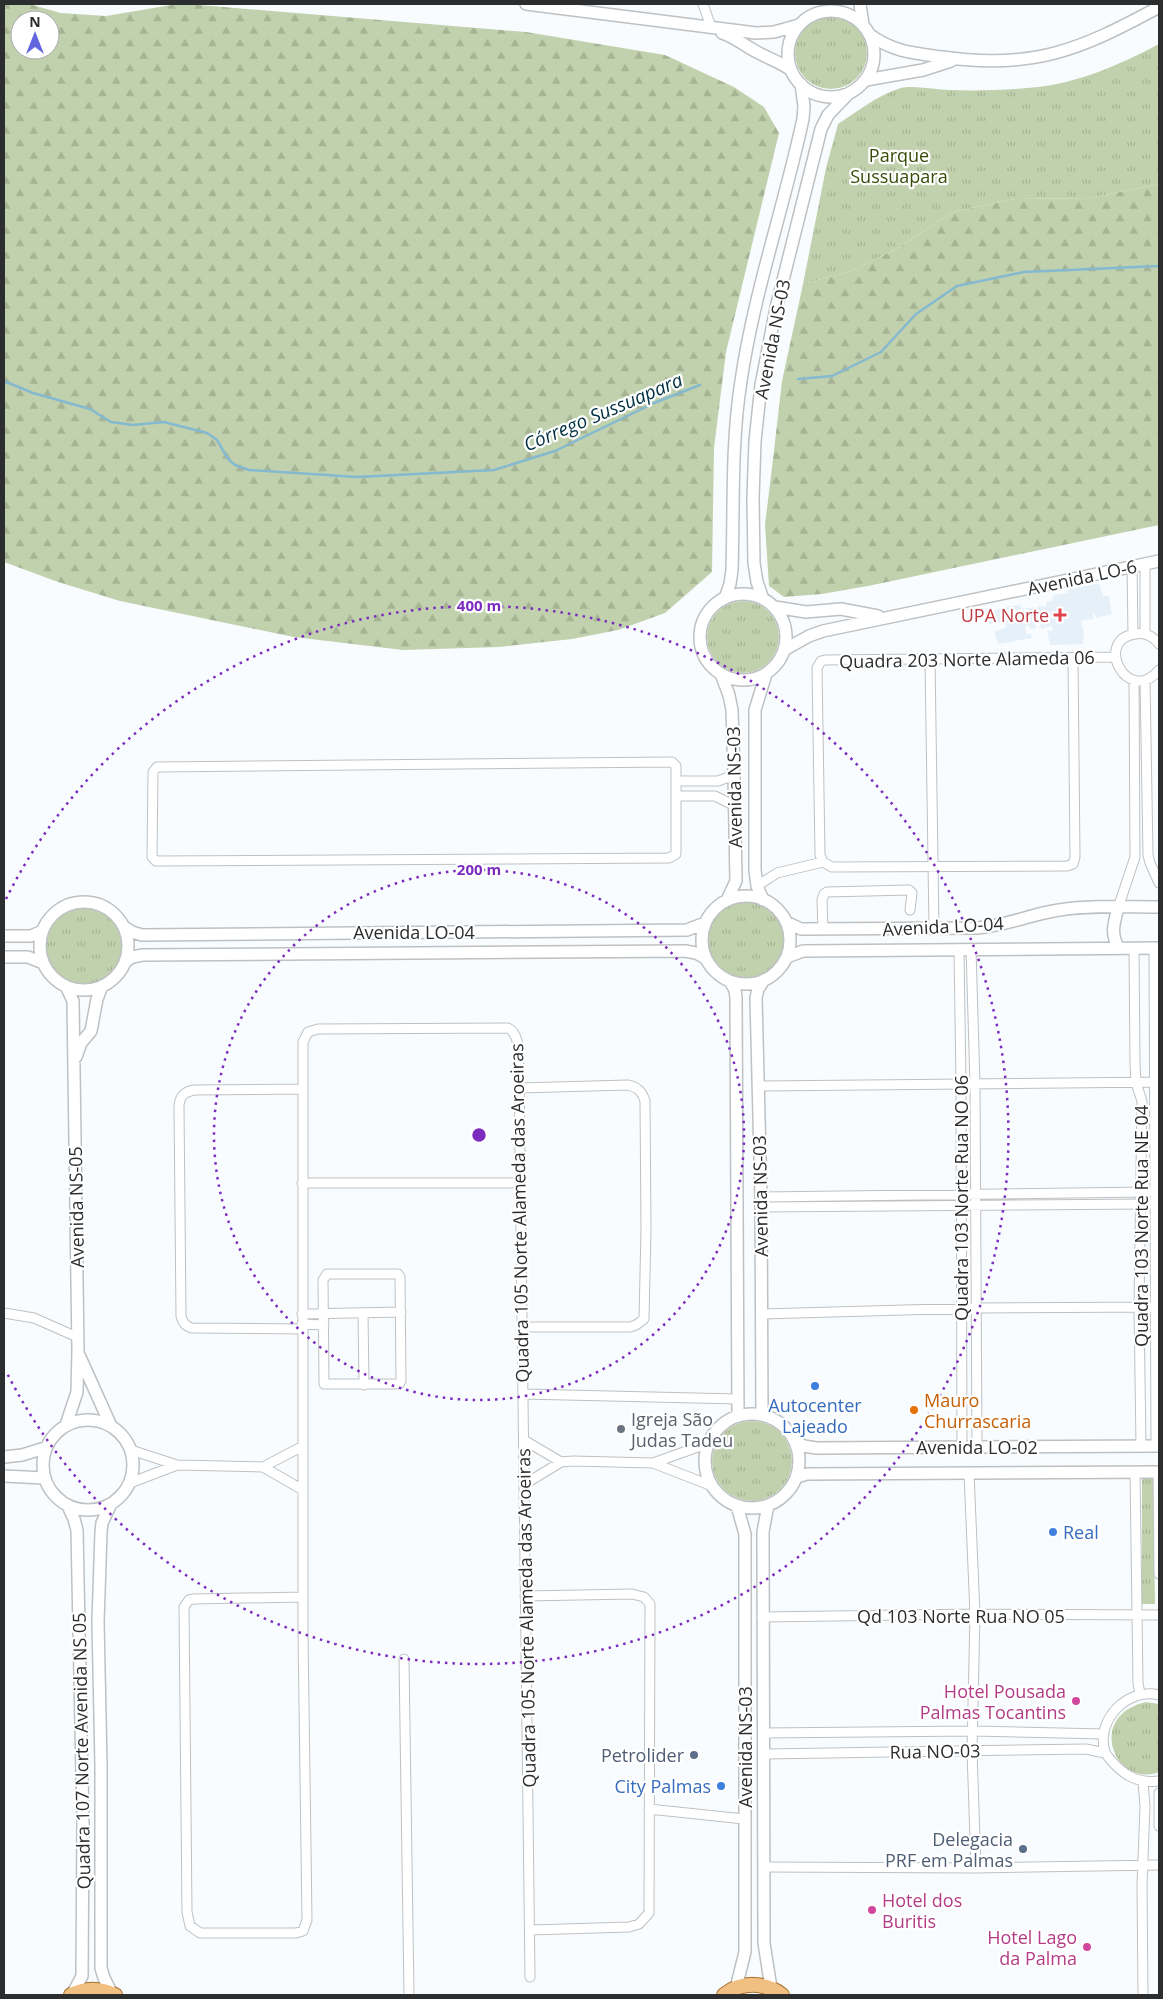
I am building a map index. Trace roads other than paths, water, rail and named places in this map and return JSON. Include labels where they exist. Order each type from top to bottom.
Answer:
[{"type":"main road","points":[[730,1992],[756,1985],[777,1992]]},
{"type":"main road","points":[[71,1995],[92,1989],[113,1994]]},
{"type":"street","points":[[526,4],[711,28],[765,33],[798,25],[815,13],[823,4]]},
{"type":"street","points":[[703,4],[711,28]]},
{"type":"street","points":[[860,4],[867,30],[874,46],[874,59],[866,80]]},
{"type":"street","points":[[815,13],[828,10],[853,16],[882,43],[899,50],[959,60],[1014,61],[1055,54],[1104,37],[1159,8]]},
{"type":"street","name":"Avenida NS-03","points":[[798,25],[788,47],[788,60],[792,71],[801,84],[811,92],[822,96],[835,97],[849,93]]},
{"type":"street","points":[[696,26],[734,38],[792,71]]},
{"type":"street","points":[[866,80],[923,70],[959,60]]},
{"type":"street","name":"Avenida NS-03","points":[[763,599],[757,582],[754,562],[752,498],[755,441],[763,370],[776,308],[821,129],[828,115],[849,93],[866,80]]},
{"type":"street","name":"Avenida NS-03","points":[[728,900],[736,881],[732,710],[721,674],[711,666],[704,656],[700,635],[702,622],[708,612],[725,598],[730,584],[732,570],[733,462],[740,386],[753,319],[803,119],[804,106],[801,84]]},
{"type":"street","name":"Avenida LO-6","points":[[784,650],[818,632],[1159,561]]},
{"type":"street","points":[[1145,564],[1145,634]]},
{"type":"street","points":[[1132,566],[1133,634]]},
{"type":"street","points":[[725,598],[746,594],[763,599],[775,607],[786,627],[787,639],[784,650]]},
{"type":"street","points":[[775,607],[800,611],[841,609],[887,617]]},
{"type":"street","points":[[1159,644],[1153,637],[1145,634],[1133,634],[1120,643],[1116,657],[1121,672],[1126,677],[1134,680],[1145,680],[1154,676],[1159,670]]},
{"type":"street","name":"Avenida NS-03","points":[[784,650],[778,663],[766,674],[755,710],[756,870],[757,886],[763,900],[778,909],[786,922]]},
{"type":"street","name":"Quadra 203 Norte Alameda 06","points":[[823,862],[820,855],[816,668],[818,663],[825,660],[1116,657]]},
{"type":"street","points":[[757,886],[777,872],[823,862],[832,867],[932,867],[1067,866],[1074,862],[1073,658]]},
{"type":"street","points":[[930,659],[934,929]]},
{"type":"street","points":[[721,674],[734,679],[746,680],[766,674]]},
{"type":"street","points":[[1119,948],[1114,939],[1113,929],[1135,857],[1134,680]]},
{"type":"street","points":[[1145,680],[1148,855],[1159,883]]},
{"type":"street","points":[[672,762],[676,766],[676,781],[676,854],[669,858],[156,861],[152,857],[153,772],[157,767],[672,762]]},
{"type":"street","points":[[676,781],[718,781],[734,775]]},
{"type":"street","points":[[676,796],[715,796],[735,806]]},
{"type":"street","points":[[824,929],[822,900],[827,892],[910,890],[912,893],[910,910]]},
{"type":"street","points":[[763,900],[744,896],[728,900],[714,909],[705,923],[701,938],[705,958],[716,973],[730,981],[748,984],[764,980],[779,970],[787,957],[790,939],[786,922]]},
{"type":"street","points":[[80,902],[96,903],[106,907],[117,916],[124,927],[128,943],[125,962],[116,976],[102,986],[85,990],[66,986],[52,977],[43,963],[39,948],[42,931],[47,920],[56,911],[68,904],[80,902]]},
{"type":"street","name":"Avenida LO-04","points":[[786,922],[801,929],[934,929],[992,926],[1071,908],[1159,907]]},
{"type":"street","name":"Avenida LO-04","points":[[124,927],[139,935],[162,935],[687,930],[705,923]]},
{"type":"street","points":[[4,936],[31,936],[42,931]]},
{"type":"street","name":"Quadra 103 Norte Rua NE 04","points":[[1134,948],[1136,1083],[1142,1101],[1139,1308],[1141,1446]]},
{"type":"street","points":[[1157,948],[1157,1446]]},
{"type":"street","name":"Avenida LO-04","points":[[787,957],[803,951],[1157,948]]},
{"type":"street","name":"Quadra 103 Norte Rua NO 06","points":[[959,949],[962,1193],[962,1447]]},
{"type":"street","name":"Quadra 103 Norte Rua NO 06","points":[[971,949],[975,1084],[974,1205],[977,1447]]},
{"type":"street","name":"Avenida LO-04","points":[[125,962],[132,957],[143,955],[685,951],[696,953],[705,958]]},
{"type":"street","points":[[4,957],[29,957],[43,963]]},
{"type":"street","name":"Avenida NS-03","points":[[762,1415],[761,1202],[756,998],[758,989],[764,980]]},
{"type":"street","name":"Avenida NS-03","points":[[730,981],[735,990],[736,998],[738,1415]]},
{"type":"street","name":"Avenida NS-05","points":[[66,986],[73,1002],[78,1351]]},
{"type":"street","name":"Avenida NS-05","points":[[74,1063],[81,1043],[92,1029],[97,999],[102,986]]},
{"type":"street","name":"Quadra 105 Norte Alameda das Aroeiras","points":[[303,1597],[194,1599],[189,1600],[184,1607],[188,1921],[195,1931],[204,1934],[296,1933],[305,1928],[307,1915],[303,1597],[303,1042],[308,1032],[313,1030],[502,1027],[512,1030],[517,1039],[521,1183],[530,1977]]},
{"type":"street","points":[[758,1086],[1157,1082]]},
{"type":"street","points":[[519,1088],[628,1085],[638,1088],[643,1095],[644,1101],[646,1228],[644,1319],[630,1327],[523,1327]]},
{"type":"street","points":[[302,1089],[194,1090],[184,1094],[180,1099],[181,1316],[183,1322],[192,1328],[324,1325]]},
{"type":"street","points":[[302,1183],[521,1183]]},
{"type":"street","points":[[761,1202],[962,1193],[1157,1192]]},
{"type":"street","points":[[761,1202],[962,1206],[1157,1204]]},
{"type":"street","points":[[327,1274],[398,1274],[401,1283],[401,1312],[401,1381],[396,1385],[324,1384],[323,1280],[327,1274]]},
{"type":"street","points":[[761,1314],[961,1308],[1157,1307]]},
{"type":"street","points":[[302,1314],[401,1312]]},
{"type":"street","points":[[4,1313],[34,1318],[77,1337]]},
{"type":"street","points":[[363,1313],[364,1385]]},
{"type":"street","points":[[66,1425],[77,1392],[78,1351]]},
{"type":"street","points":[[78,1351],[111,1426]]},
{"type":"street","points":[[523,1394],[738,1399]]},
{"type":"street","points":[[738,1415],[762,1415],[781,1424],[790,1432],[796,1442],[797,1477],[792,1487],[782,1498],[768,1506],[753,1508],[737,1506],[723,1498],[712,1486],[706,1472],[705,1457],[714,1433],[722,1424],[738,1415]]},
{"type":"street","points":[[81,1420],[96,1421],[111,1426],[123,1436],[131,1450],[133,1472],[130,1483],[122,1495],[111,1504],[89,1511],[68,1506],[57,1499],[49,1490],[44,1478],[42,1463],[46,1448],[54,1435],[66,1425],[81,1420]]},
{"type":"street","points":[[524,1440],[560,1462],[653,1463],[709,1443]]},
{"type":"street","name":"Avenida LO-02","points":[[796,1442],[816,1448],[1157,1446]]},
{"type":"street","points":[[263,1467],[303,1446]]},
{"type":"street","points":[[4,1457],[22,1455],[46,1448]]},
{"type":"street","points":[[131,1450],[177,1465],[263,1467],[303,1490]]},
{"type":"street","points":[[525,1484],[560,1462]]},
{"type":"street","points":[[653,1463],[712,1486]]},
{"type":"street","points":[[130,1483],[177,1465]]},
{"type":"street","points":[[1135,1472],[1138,1684],[1140,1694]]},
{"type":"street","points":[[1159,1472],[1159,1574]]},
{"type":"street","name":"Avenida LO-02","points":[[797,1477],[807,1474],[1159,1472]]},
{"type":"street","points":[[969,1473],[975,1614],[972,1750],[976,1868]]},
{"type":"street","points":[[4,1476],[44,1478]]},
{"type":"street","name":"Quadra 107 Norte Avenida NS 05","points":[[111,1504],[102,1523],[101,1532],[98,1622],[101,1765],[101,1968],[113,1994]]},
{"type":"street","name":"Quadra 107 Norte Avenida NS 05","points":[[68,1506],[77,1530],[83,1823],[82,1976],[71,1995]]},
{"type":"street","name":"Avenida NS-03","points":[[730,1992],[745,1952],[745,1534],[737,1506]]},
{"type":"street","name":"Avenida NS-03","points":[[768,1506],[763,1532],[762,1618],[765,1754],[764,1949],[777,1992]]},
{"type":"street","points":[[526,1596],[632,1594],[639,1595],[649,1602],[650,1908],[646,1919],[630,1927],[530,1930]]},
{"type":"street","name":"Qd 103 Norte Rua NO 05","points":[[762,1618],[975,1614],[1159,1615]]},
{"type":"street","points":[[404,1660],[409,1995]]},
{"type":"street","points":[[1159,1695],[1140,1694],[1127,1699],[1116,1707],[1109,1719],[1104,1734],[1105,1753],[1116,1767],[1143,1782],[1159,1781]]},
{"type":"street","points":[[764,1732],[973,1731],[1104,1734]]},
{"type":"street","name":"Rua NO-03","points":[[765,1754],[1086,1749],[1105,1753]]},
{"type":"street","points":[[1143,1782],[1145,1806],[1143,1995]]},
{"type":"street","points":[[1159,1793],[1159,1826]]},
{"type":"street","points":[[649,1809],[744,1819]]},
{"type":"street","points":[[764,1868],[976,1868],[1159,1865]]},
{"type":"waterway","name":"Córrego Sussuapara","points":[[798,379],[832,376],[881,352],[916,314],[957,286],[1024,272],[1159,266]]},
{"type":"waterway","name":"Córrego Sussuapara","points":[[4,381],[33,393],[90,409],[111,422],[133,425],[164,422],[207,433],[217,440],[228,459],[235,465],[249,470],[357,477],[494,470],[555,451],[654,403],[700,385]]},
{"type":"place","name":"UPA Norte","points":[[1060,615]]},
{"type":"place","name":"Autocenter Lajeado","points":[[815,1386]]},
{"type":"place","name":"Mauro Churrascaria","points":[[914,1410]]},
{"type":"place","name":"Igreja São Judas Tadeu","points":[[621,1429]]},
{"type":"place","name":"Real","points":[[1053,1532]]},
{"type":"place","name":"Hotel Pousada Palmas Tocantins","points":[[1076,1701]]},
{"type":"place","name":"Petrolider","points":[[694,1755]]},
{"type":"place","name":"City Palmas","points":[[721,1786]]},
{"type":"place","name":"Delegacia PRF em Palmas","points":[[1023,1849]]},
{"type":"place","name":"Hotel dos Buritis","points":[[872,1910]]},
{"type":"place","name":"Hotel Lago da Palma","points":[[1087,1947]]},
{"type":"park label","name":"Parque Sussuapara","points":[[899,165]]}]
